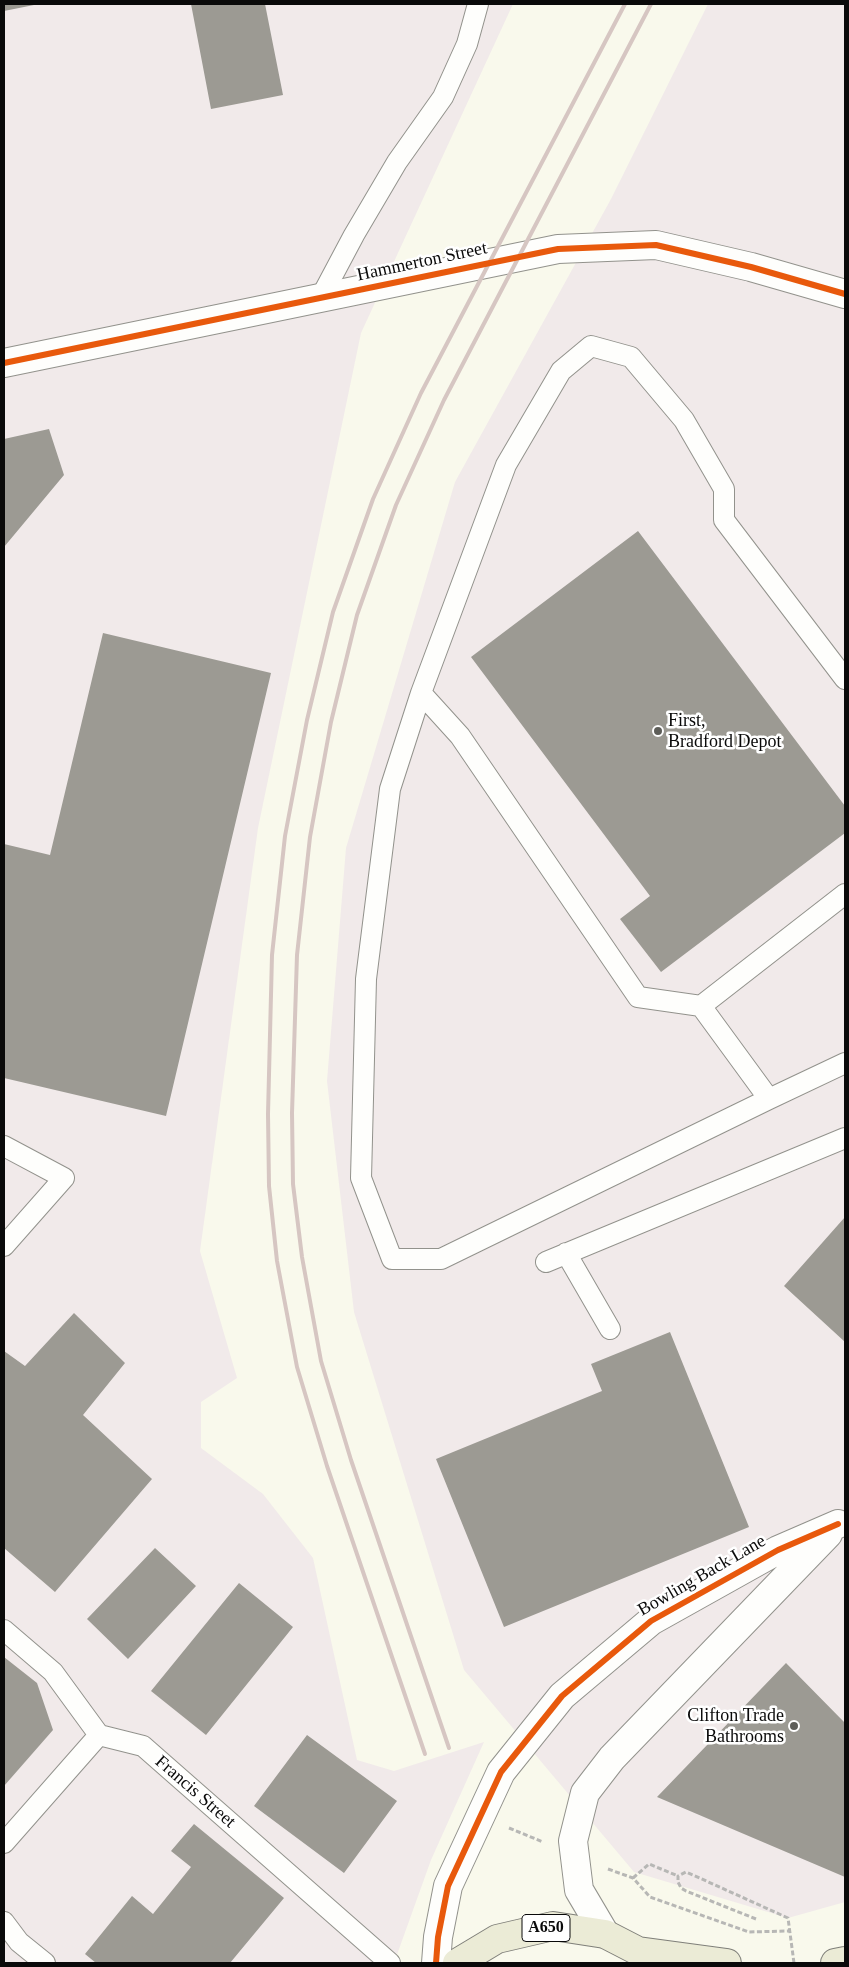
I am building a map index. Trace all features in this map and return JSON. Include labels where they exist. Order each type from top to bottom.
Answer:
[{"type":"main road","name":"A650","points":[[457,1963],[497,1938],[553,1926],[605,1934],[644,1957],[727,1963]]},
{"type":"main road","points":[[835,1963],[845,1961]]},
{"type":"street","name":"Hammerton Street","points":[[4,363],[558,249],[656,245],[751,268],[845,294]]},
{"type":"street","name":"Bowling Back Lane","points":[[436,1963],[438,1937],[448,1886],[481,1815],[502,1772],[562,1696],[651,1621],[778,1550],[842,1520]]},
{"type":"street","name":"Bowling Back Lane","points":[[605,1934],[579,1890],[573,1841],[585,1793],[612,1758],[842,1520]]},
{"type":"lane","points":[[320,299],[354,235],[397,162],[443,97],[467,44],[478,4]]},
{"type":"lane","points":[[845,679],[724,520],[724,489],[684,420],[631,357],[591,346],[560,371],[506,465],[421,693],[390,789],[366,979],[361,1178],[392,1259],[441,1259],[845,1063]]},
{"type":"lane","points":[[421,693],[460,736],[638,997],[701,1006],[769,1099]]},
{"type":"lane","points":[[701,1006],[845,894]]},
{"type":"lane","points":[[546,1262],[845,1138]]},
{"type":"lane","points":[[4,1146],[64,1178],[4,1246]]},
{"type":"lane","points":[[566,1254],[610,1329]]},
{"type":"lane","points":[[4,1630],[54,1672],[99,1735],[4,1844]]},
{"type":"lane","name":"Francis Street","points":[[99,1735],[143,1746],[390,1963]]},
{"type":"lane","points":[[4,1922],[19,1942],[45,1963]]},
{"type":"path","points":[[481,1815],[575,1856],[633,1878],[650,1897],[749,1932],[790,1931]]},
{"type":"path","points":[[633,1878],[649,1864],[678,1876],[686,1872],[788,1918],[794,1963]]},
{"type":"path","points":[[678,1876],[681,1888],[686,1891],[756,1919]]},
{"type":"shaded area","points":[[4,4],[513,4],[361,333],[258,828],[200,1251],[237,1378],[201,1402],[201,1448],[263,1494],[313,1558],[357,1760],[394,1771],[484,1742],[431,1860],[394,1963],[4,1963]]},
{"type":"shaded area","points":[[708,4],[845,4],[845,1902],[788,1918],[634,1872],[464,1670],[354,1312],[327,1081],[346,848],[455,482],[611,199]]},
{"type":"building","points":[[4,4],[34,4],[34,5],[4,11]]},
{"type":"building","points":[[191,4],[265,4],[283,95],[211,109]]},
{"type":"building","points":[[49,429],[64,475],[4,547],[4,439]]},
{"type":"building","name":"First, Bradford Depot","points":[[638,531],[845,806],[845,833],[661,972],[620,919],[650,896],[471,657]]},
{"type":"building","points":[[103,633],[271,673],[166,1116],[4,1078],[4,844],[50,855]]},
{"type":"building","points":[[845,1217],[845,1342],[784,1286]]},
{"type":"building","points":[[74,1313],[125,1363],[83,1415],[152,1479],[55,1592],[4,1548],[4,1351],[25,1366]]},
{"type":"building","points":[[670,1332],[749,1527],[504,1627],[436,1459],[602,1391],[591,1364]]},
{"type":"building","points":[[155,1548],[196,1586],[128,1659],[87,1619]]},
{"type":"building","points":[[239,1583],[293,1627],[206,1735],[151,1691]]},
{"type":"building","points":[[4,1657],[37,1683],[53,1730],[4,1786]]},
{"type":"building","points":[[786,1663],[845,1723],[845,1877],[657,1797]]},
{"type":"building","points":[[307,1735],[397,1801],[344,1873],[254,1806]]},
{"type":"building","points":[[194,1824],[284,1898],[230,1963],[96,1963],[85,1954],[132,1896],[153,1914],[191,1867],[171,1851]]},
{"type":"railway","points":[[425,1754],[327,1466],[297,1367],[277,1261],[269,1186],[268,1114],[272,955],[285,836],[307,720],[333,612],[373,499],[421,393],[625,4]]},
{"type":"railway","points":[[449,1748],[351,1460],[321,1361],[302,1257],[293,1184],[292,1113],[297,955],[310,837],[331,722],[357,615],[396,505],[444,400],[651,4]]},
{"type":"cycle path","points":[[4,363],[558,249],[656,245],[751,267],[845,294]]},
{"type":"cycle path","points":[[436,1963],[438,1937],[448,1886],[501,1772],[562,1696],[651,1621],[778,1550],[838,1524]]},
{"type":"place","name":"First, Bradford Depot","points":[[658,731]]},
{"type":"place","name":"Clifton Trade Bathrooms","points":[[794,1726]]}]
